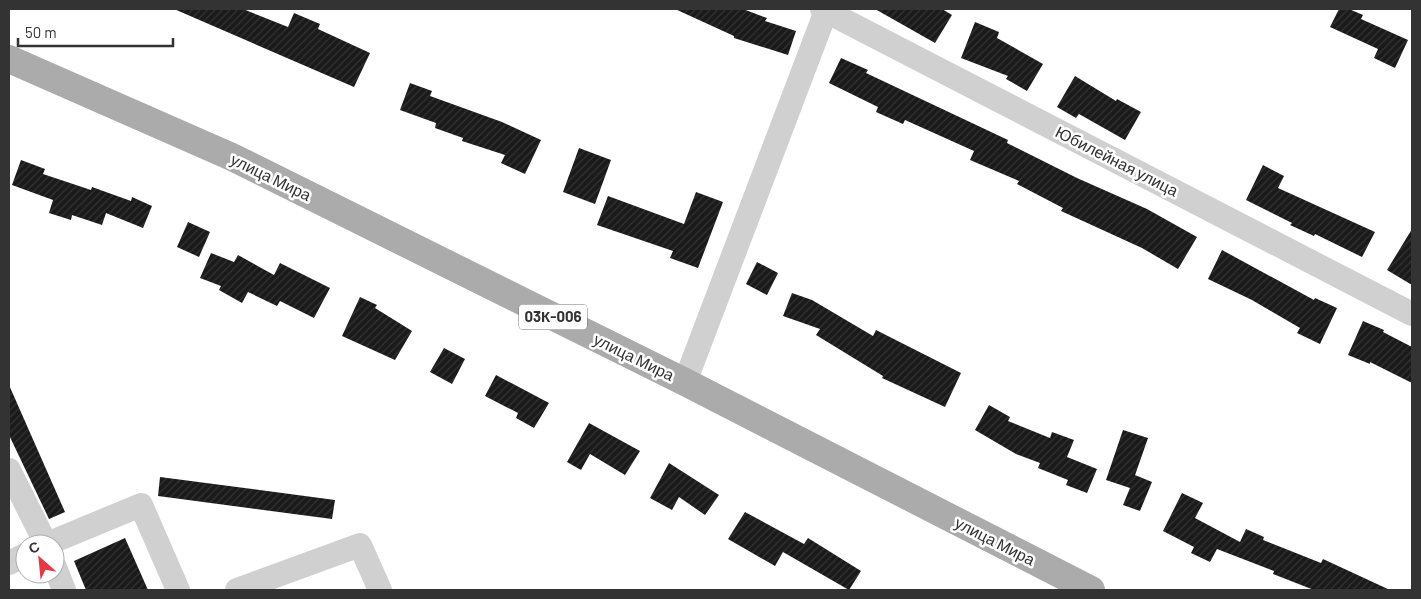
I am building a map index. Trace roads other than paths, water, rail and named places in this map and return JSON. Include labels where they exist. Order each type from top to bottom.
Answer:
[{"type":"main road","name":"улица Мира","points":[[11,65],[232,157],[685,382],[1090,590]]},
{"type":"street","name":"Юбилейная улица","points":[[824,10],[1412,314]]},
{"type":"street","points":[[685,382],[824,10]]},
{"type":"street","points":[[9,470],[15,494],[40,534]]},
{"type":"street","points":[[65,536],[141,505],[178,590]]},
{"type":"street","points":[[237,590],[360,545],[380,590]]}]
